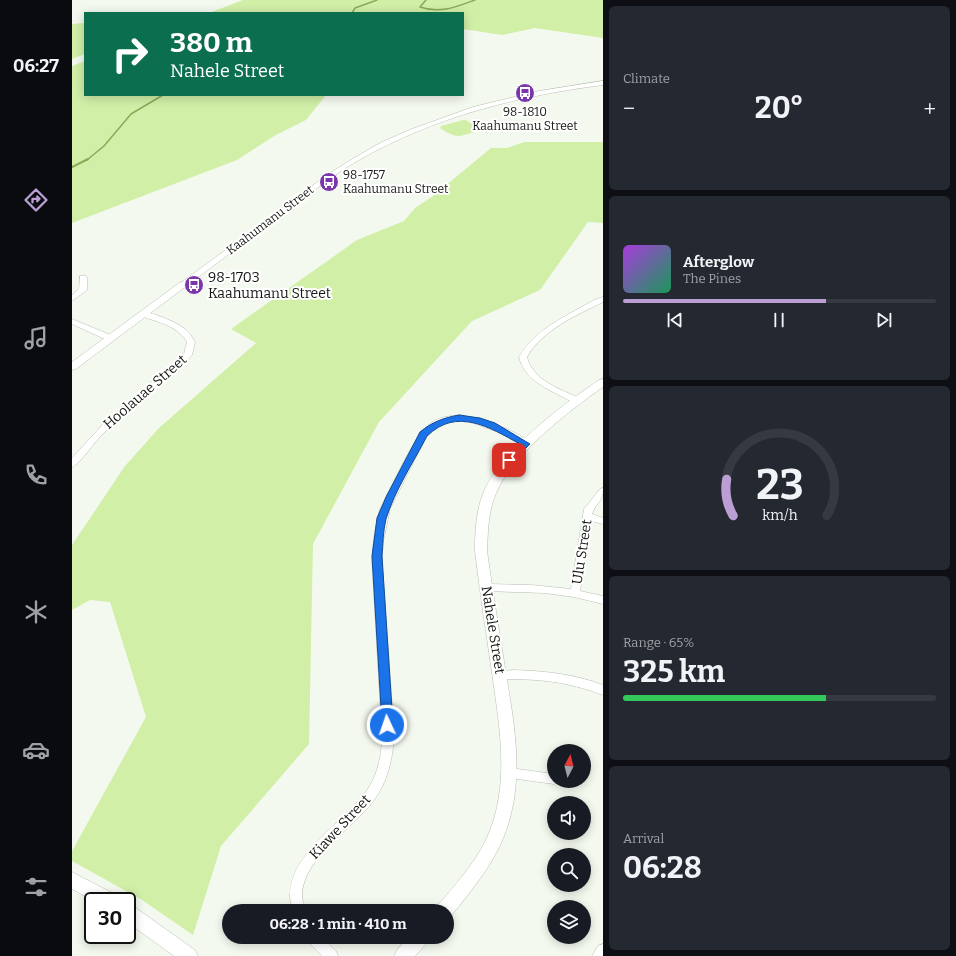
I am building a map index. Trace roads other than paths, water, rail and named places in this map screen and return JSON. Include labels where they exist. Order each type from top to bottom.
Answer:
[{"type":"street","name":"Kaahumanu Street","points":[[72,367],[329,176],[357,159],[393,140],[441,120],[498,102],[553,90],[603,83]]},
{"type":"street","points":[[72,299],[83,290],[83,278]]},
{"type":"street","points":[[578,401],[533,376],[526,369],[523,357],[530,345],[556,325],[603,300]]},
{"type":"street","name":"Hoolauae Street","points":[[72,464],[93,438],[112,419],[188,355],[191,342],[185,333],[176,327],[144,314]]},
{"type":"street","points":[[72,321],[110,338]]},
{"type":"street","name":"Nahele Street","points":[[450,904],[469,882],[493,841],[503,813],[510,773],[510,745],[481,538],[486,502],[494,483],[502,470],[525,444],[603,382]]},
{"type":"street","name":"Kiawe Street","points":[[298,904],[296,896],[298,883],[307,863],[319,848],[365,803],[378,782],[385,761],[388,734],[377,550],[382,518],[391,497],[423,434],[440,422],[459,418],[480,421],[492,425],[525,444]]},
{"type":"street","name":"Ulu Street","points":[[575,593],[587,516],[589,510],[603,491]]},
{"type":"street","points":[[587,516],[603,521]]},
{"type":"street","points":[[487,588],[542,588],[575,593],[603,600]]},
{"type":"street","points":[[500,675],[551,675],[579,681],[603,690]]},
{"type":"street","points":[[510,773],[547,778]]},
{"type":"street","points":[[72,880],[94,892]]},
{"type":"street","points":[[136,918],[189,956]]},
{"type":"street","points":[[320,944],[331,956]]},
{"type":"street","points":[[404,956],[414,944]]},
{"type":"street","points":[[599,956],[603,951]]},
{"type":"waterway","points":[[353,12],[355,8],[377,0]]},
{"type":"waterway","points":[[426,0],[420,7],[434,10],[448,9],[475,0]]},
{"type":"waterway","points":[[87,160],[104,146],[131,114],[161,96]]},
{"type":"waterway","points":[[72,167],[88,159]]},
{"type":"place","name":"98-1810 Kaahumanu Street","points":[[525,93]]},
{"type":"place","name":"98-1757 Kaahumanu Street","points":[[329,182]]},
{"type":"place","name":"98-1703 Kaahumanu Street","points":[[194,285]]}]
